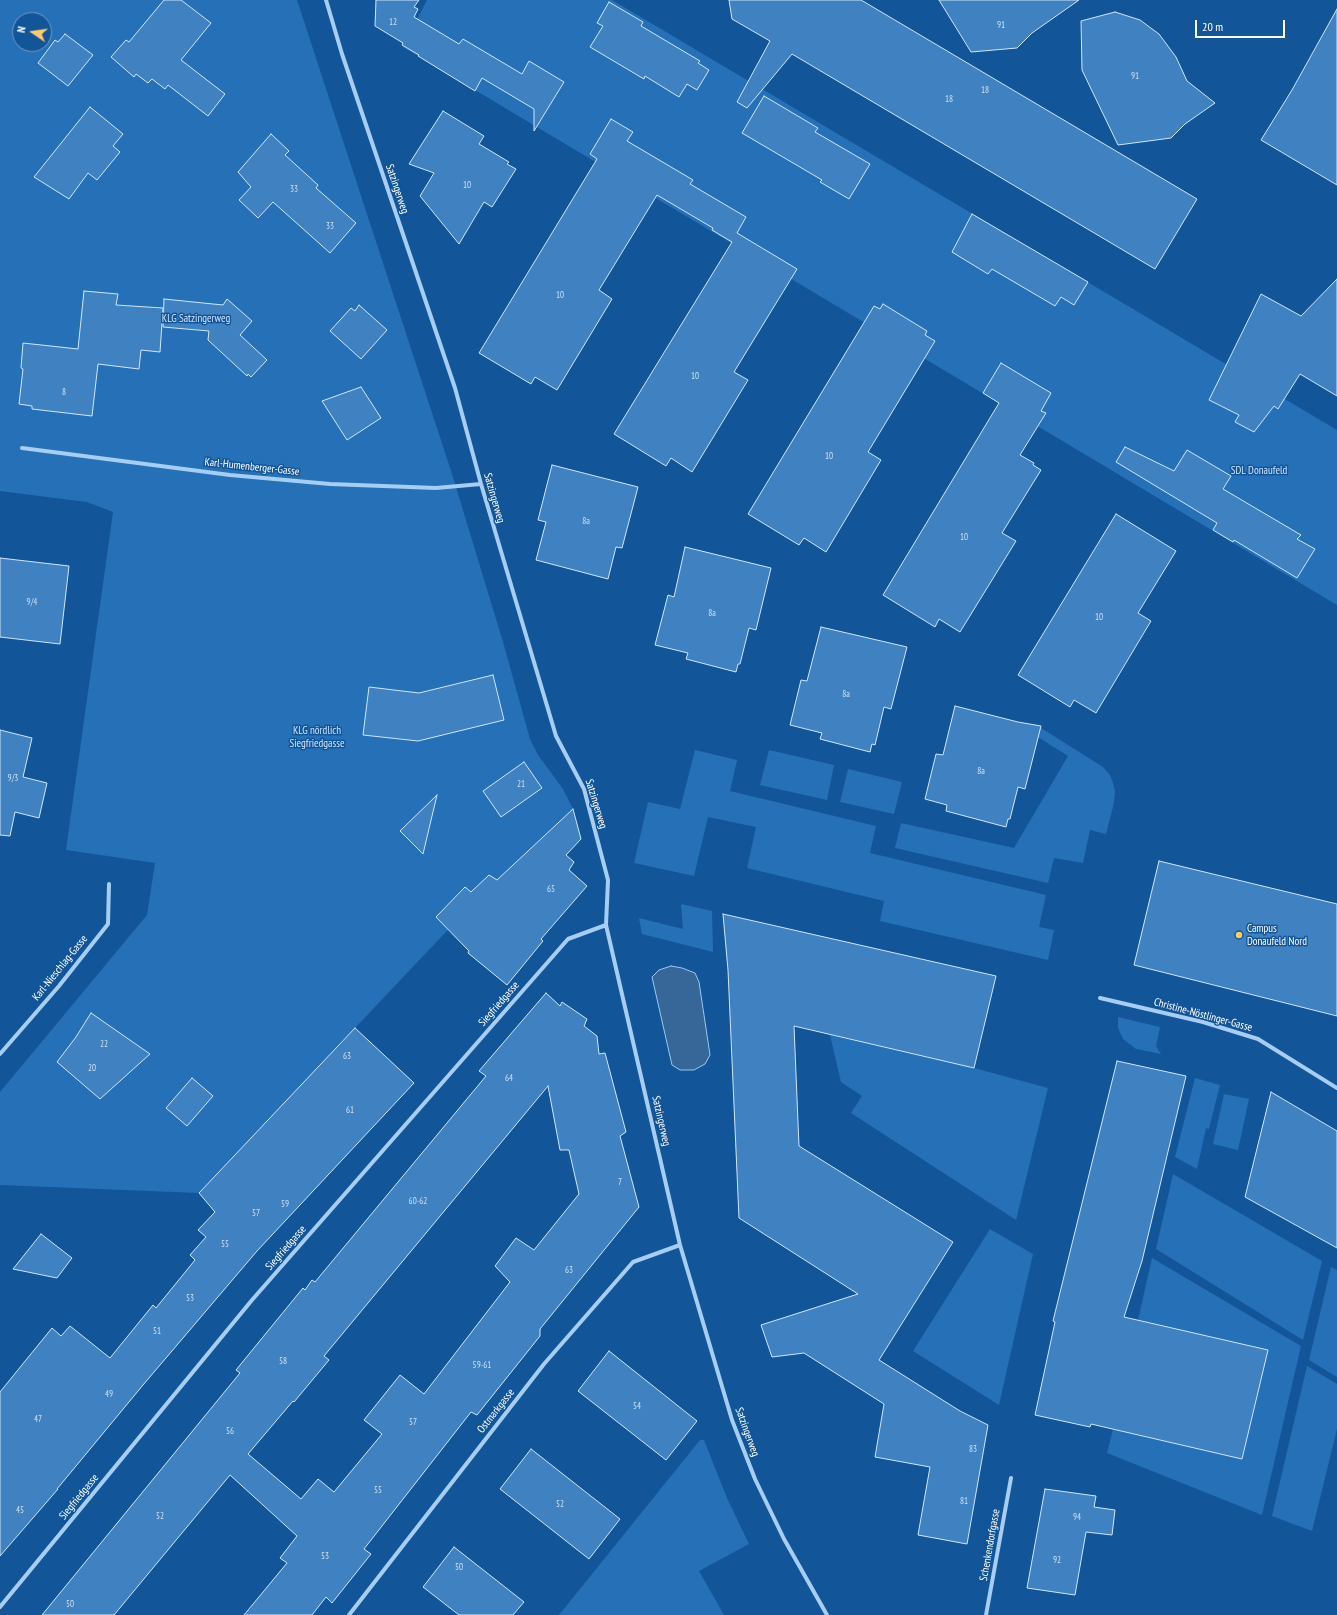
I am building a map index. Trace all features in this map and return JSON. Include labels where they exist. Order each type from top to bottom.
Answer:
[{"type":"street","name":"Satzingerweg","points":[[326,0],[342,54],[455,388],[481,484],[556,736],[584,789],[608,880],[606,925],[680,1245],[732,1420],[755,1479],[784,1539],[827,1615]]},
{"type":"street","name":"Karl-Humenberger-Gasse","points":[[22,448],[230,475],[330,484],[436,488],[481,484]]},
{"type":"street","name":"Karl-Nieschlag-Gasse","points":[[0,1054],[59,986],[108,924],[109,884]]},
{"type":"street","name":"Siegfriedgasse","points":[[0,1608],[252,1300],[568,939],[606,925]]},
{"type":"street","name":"Christine-Nöstlinger-Gasse","points":[[1100,998],[1203,1022],[1258,1039],[1337,1088]]},
{"type":"street","name":"Ostmarkgasse","points":[[349,1615],[544,1364],[633,1262],[680,1245]]},
{"type":"street","name":"Schenkendorfgasse","points":[[986,1615],[1011,1478]]},
{"type":"green space","points":[[0,0],[297,0],[452,474],[503,642],[530,739],[538,755],[563,789],[573,809],[518,860],[443,935],[199,1193],[0,1185],[0,1092],[147,915],[155,863],[66,850],[113,512],[87,502],[0,491]]},
{"type":"green space","name":"SDL Donaufeld","points":[[427,0],[612,0],[1337,430],[1337,605],[403,47]]},
{"type":"green space","points":[[1038,726],[1103,767],[1110,775],[1113,783],[1115,791],[1114,803],[1106,834],[1090,830],[1083,863],[1054,858],[1048,883],[895,848],[901,823],[1014,848],[1068,756],[1038,737]]},
{"type":"green space","points":[[695,750],[737,760],[730,791],[876,826],[870,853],[1046,895],[1039,927],[1054,930],[1048,960],[880,921],[884,901],[747,868],[756,827],[708,817],[694,876],[634,863],[648,802],[680,809]]},
{"type":"green space","points":[[769,750],[834,765],[827,800],[760,785]]},
{"type":"green space","points":[[848,769],[902,782],[894,814],[840,802]]},
{"type":"green space","points":[[681,904],[712,911],[713,952],[642,934],[639,918],[683,929]]},
{"type":"green space","points":[[1118,1017],[1160,1027],[1156,1046],[1161,1054],[1136,1049],[1123,1039],[1118,1028]]},
{"type":"green space","points":[[830,1035],[974,1068],[1048,1088],[1016,1220],[851,1113],[862,1096],[841,1082]]},
{"type":"green space","points":[[1195,1078],[1220,1085],[1209,1129],[1206,1128],[1197,1169],[1175,1157]]},
{"type":"green space","points":[[1224,1094],[1249,1099],[1238,1150],[1213,1144]]},
{"type":"green space","points":[[1173,1174],[1322,1261],[1303,1340],[1156,1249]]},
{"type":"green space","points":[[990,1229],[1033,1254],[999,1405],[913,1351]]},
{"type":"green space","points":[[1152,1258],[1301,1346],[1262,1515],[1107,1453],[1113,1429],[1242,1459],[1268,1350],[1138,1320]]},
{"type":"green space","points":[[1331,1267],[1337,1270],[1337,1377],[1309,1360]]},
{"type":"green space","points":[[1307,1366],[1337,1384],[1337,1429],[1312,1531],[1272,1516]]},
{"type":"green space","points":[[700,1440],[704,1440],[727,1498],[749,1544],[699,1571],[724,1615],[559,1615]]},
{"type":"shaded area","points":[[671,966],[695,973],[699,982],[710,1055],[705,1064],[694,1070],[680,1070],[672,1065],[652,977],[659,970]]},
{"type":"building","points":[[164,0],[181,0],[211,23],[181,60],[225,94],[208,116],[168,85],[165,89],[152,79],[148,83],[136,74],[134,77],[111,57],[126,40],[129,42]]},
{"type":"building","points":[[376,0],[419,0],[414,7],[418,9],[414,17],[459,44],[463,39],[522,74],[529,61],[564,82],[534,131],[534,109],[482,78],[475,91],[418,56],[419,55],[402,45],[403,43],[375,26]]},
{"type":"building","points":[[729,0],[861,0],[1197,199],[1155,269],[792,54],[747,108],[737,102],[770,41],[732,19]]},
{"type":"building","points":[[939,0],[1079,0],[1032,33],[1017,48],[971,52]]},
{"type":"building","points":[[609,2],[643,22],[641,26],[700,61],[698,63],[709,70],[697,90],[687,84],[679,97],[645,76],[644,79],[590,47],[603,26],[597,23]]},
{"type":"building","points":[[1337,9],[1337,185],[1261,140],[1292,90]]},
{"type":"building","points":[[1115,12],[1140,20],[1159,34],[1176,57],[1187,81],[1215,103],[1185,124],[1171,138],[1118,145],[1082,70],[1081,21]]},
{"type":"building","points":[[65,34],[93,55],[68,86],[38,63],[46,52],[52,52],[52,44],[55,40],[58,42]]},
{"type":"building","points":[[764,96],[818,128],[815,132],[870,164],[849,199],[820,182],[822,180],[742,133]]},
{"type":"building","points":[[90,107],[123,134],[113,146],[120,152],[97,180],[88,173],[69,199],[34,177]]},
{"type":"building","points":[[443,111],[484,136],[479,144],[509,162],[507,164],[516,169],[492,207],[484,202],[459,244],[420,196],[434,173],[409,164]]},
{"type":"building","points":[[611,119],[633,132],[627,141],[693,180],[690,184],[746,217],[737,233],[797,269],[734,372],[748,380],[692,472],[671,458],[666,466],[614,434],[732,242],[712,230],[713,228],[657,195],[599,290],[612,299],[557,390],[535,377],[531,384],[479,353],[597,159],[590,154]]},
{"type":"building","points":[[271,134],[289,151],[285,155],[318,185],[316,188],[356,223],[330,253],[273,202],[258,218],[239,200],[251,187],[238,172]]},
{"type":"building","points":[[972,214],[1088,282],[1074,305],[1061,297],[1055,306],[992,269],[988,274],[952,252]]},
{"type":"building","points":[[1337,279],[1337,396],[1300,374],[1278,409],[1274,406],[1254,432],[1235,422],[1239,415],[1209,400],[1261,294],[1301,316]]},
{"type":"building","points":[[84,291],[118,294],[116,305],[163,308],[160,352],[141,350],[139,369],[98,364],[92,416],[32,409],[32,406],[19,404],[23,369],[21,368],[23,343],[78,349]]},
{"type":"building","points":[[164,299],[223,305],[227,299],[252,321],[240,335],[267,360],[251,377],[248,374],[247,376],[208,340],[209,331],[163,327]]},
{"type":"building","points":[[883,304],[927,331],[925,335],[935,341],[868,452],[881,460],[826,552],[804,538],[799,545],[748,514],[874,306],[880,309]]},
{"type":"building","points":[[359,305],[387,330],[361,359],[330,331],[351,308],[355,311]]},
{"type":"building","points":[[1001,363],[1051,393],[1041,411],[1046,413],[1020,455],[1034,463],[1033,465],[1041,470],[1002,533],[1016,541],[960,632],[939,619],[935,627],[883,595],[999,403],[983,393]]},
{"type":"building","points":[[361,387],[381,418],[347,440],[322,401]]},
{"type":"building","points":[[1125,447],[1174,471],[1187,450],[1231,476],[1223,489],[1301,535],[1297,539],[1315,549],[1297,578],[1234,540],[1233,542],[1213,530],[1217,523],[1116,462]]},
{"type":"building","points":[[552,465],[638,487],[622,548],[616,547],[608,579],[536,560],[546,522],[538,520]]},
{"type":"building","points":[[1116,514],[1176,551],[1138,613],[1151,621],[1096,713],[1074,700],[1070,707],[1018,675]]},
{"type":"building","points":[[685,547],[771,568],[756,630],[749,628],[740,664],[738,664],[736,672],[686,659],[688,653],[655,645],[668,595],[674,597]]},
{"type":"building","points":[[0,558],[69,566],[60,644],[0,637]]},
{"type":"building","points":[[821,627],[907,647],[891,709],[884,707],[875,745],[872,744],[870,752],[820,739],[822,733],[790,725],[801,680],[807,681]]},
{"type":"building","points":[[493,675],[504,720],[418,741],[363,735],[369,687],[419,693]]},
{"type":"building","points":[[955,706],[1018,722],[1041,726],[1025,789],[1018,787],[1010,819],[1008,819],[1006,827],[946,811],[947,805],[925,799],[936,754],[943,755]]},
{"type":"building","points":[[0,730],[32,738],[23,777],[47,783],[39,818],[15,812],[10,836],[0,835]]},
{"type":"building","points":[[524,762],[542,788],[501,817],[483,791]]},
{"type":"building","points":[[437,795],[423,854],[400,831]]},
{"type":"building","points":[[573,809],[581,839],[566,855],[574,862],[569,870],[587,886],[541,939],[543,941],[507,985],[468,953],[469,951],[436,917],[465,887],[471,892],[489,875],[497,880]]},
{"type":"building","name":"Campus Donaufeld Nord","points":[[1159,861],[1337,904],[1337,1016],[1134,965]]},
{"type":"building","points":[[723,914],[996,976],[974,1068],[794,1026],[799,1146],[953,1242],[879,1360],[960,1411],[988,1425],[967,1544],[918,1535],[930,1467],[875,1457],[884,1404],[804,1353],[772,1357],[761,1325],[858,1294],[739,1218],[728,970]]},
{"type":"building","points":[[546,993],[560,1006],[562,1002],[587,1019],[584,1026],[597,1036],[599,1054],[605,1053],[626,1132],[620,1136],[639,1207],[540,1329],[540,1336],[477,1415],[471,1412],[364,1549],[371,1554],[332,1603],[326,1597],[312,1615],[244,1615],[287,1563],[280,1558],[297,1536],[230,1475],[114,1615],[42,1615],[240,1373],[236,1370],[303,1288],[305,1290],[312,1280],[315,1282],[486,1076],[479,1071]],"holes":[[[548,1086],[560,1150],[569,1150],[579,1194],[534,1250],[516,1238],[495,1266],[510,1282],[424,1394],[400,1375],[364,1420],[382,1434],[334,1492],[318,1479],[301,1499],[248,1454],[329,1360],[324,1356]]]},
{"type":"building","points":[[91,1013],[150,1054],[100,1099],[57,1062],[76,1037]]},
{"type":"building","points":[[355,1028],[414,1083],[257,1251],[0,1556],[0,1392],[52,1328],[61,1336],[70,1326],[110,1358],[153,1305],[156,1308],[195,1260],[190,1255],[206,1237],[198,1230],[215,1212],[199,1193]]},
{"type":"building","points":[[1117,1061],[1186,1076],[1142,1261],[1124,1317],[1268,1350],[1242,1459],[1091,1424],[1090,1427],[1035,1415],[1055,1322],[1053,1321]]},
{"type":"building","points":[[192,1078],[213,1096],[187,1126],[166,1108]]},
{"type":"building","points":[[1271,1092],[1337,1131],[1337,1248],[1245,1197]]},
{"type":"building","points":[[41,1234],[72,1258],[57,1278],[13,1269]]},
{"type":"building","points":[[609,1351],[697,1421],[666,1460],[578,1391]]},
{"type":"building","points":[[531,1449],[620,1519],[589,1559],[500,1489]]},
{"type":"building","points":[[1045,1489],[1096,1496],[1094,1507],[1115,1510],[1112,1535],[1086,1532],[1075,1595],[1027,1588]]},
{"type":"building","points":[[454,1547],[524,1602],[513,1615],[459,1615],[423,1587]]},
{"type":"place","name":"Campus Donaufeld Nord","points":[[1239,935]]},
{"type":"park label","name":"KLG Satzingerweg","points":[[196,319]]},
{"type":"park label","name":"KLG nördlich Siegfriedgasse","points":[[317,737]]}]
